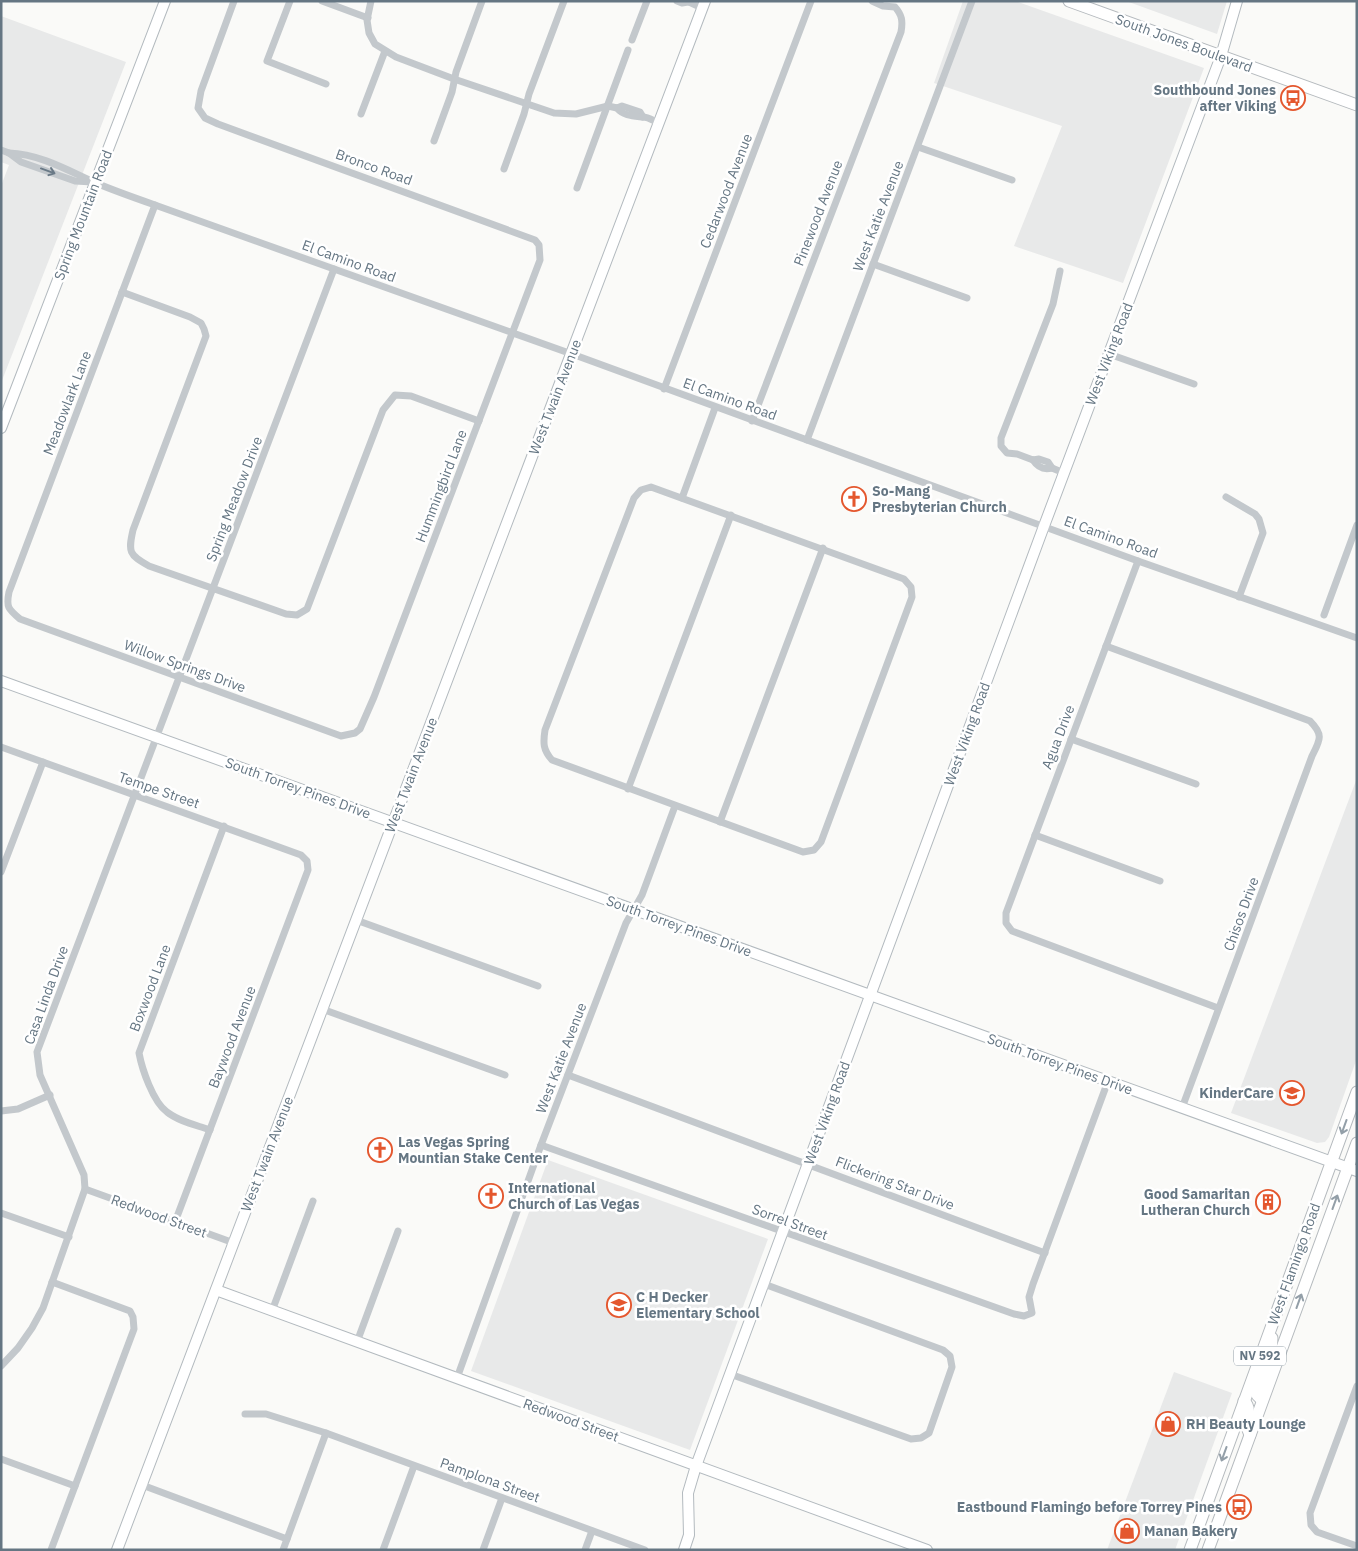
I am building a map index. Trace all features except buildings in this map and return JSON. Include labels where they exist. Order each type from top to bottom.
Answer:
[{"type":"main road","name":"South Jones Boulevard","points":[[1068,1],[1357,105]]},
{"type":"main road","name":"West Flamingo Road","points":[[1190,1550],[1357,1092]]},
{"type":"main road","name":"West Flamingo Road","points":[[1208,1550],[1262,1400],[1352,1170],[1357,1143]]},
{"type":"main road","points":[[1262,1400],[1257,1395],[1257,1390],[1270,1351],[1273,1321]]},
{"type":"main road","points":[[1244,1401],[1249,1407],[1249,1413],[1245,1422],[1250,1435]]},
{"type":"street","name":"Spring Mountain Road","points":[[1,428],[165,1]]},
{"type":"street","name":"Bronco Road","points":[[234,1],[201,91],[198,108],[204,118],[535,240],[539,245]]},
{"type":"street","points":[[290,1],[267,62],[326,84]]},
{"type":"street","points":[[322,1],[368,18]]},
{"type":"street","points":[[371,1],[368,18],[372,39],[375,44],[396,57],[554,113],[576,114],[608,106],[617,108],[622,106],[640,112],[643,117],[659,123]]},
{"type":"street","points":[[434,141],[482,1]]},
{"type":"street","points":[[504,169],[564,1]]},
{"type":"street","points":[[632,40],[647,1]]},
{"type":"street","points":[[677,1],[704,4]]},
{"type":"street","name":"Cedarwood Avenue","points":[[664,389],[811,1]]},
{"type":"street","name":"Pinewood Avenue","points":[[752,421],[901,32],[903,22],[901,14],[895,7],[883,6],[872,1]]},
{"type":"street","name":"West Katie Avenue","points":[[807,440],[972,1]]},
{"type":"street","name":"West Viking Road","points":[[684,1550],[689,1536],[688,1493],[696,1466],[1220,56],[1237,1]]},
{"type":"street","name":"West Twain Avenue","points":[[117,1550],[704,4]]},
{"type":"street","points":[[577,188],[628,50]]},
{"type":"street","points":[[361,114],[385,51]]},
{"type":"street","points":[[918,147],[1012,180]]},
{"type":"street","name":"El Camino Road","points":[[1,150],[9,153],[21,162],[75,181],[96,183],[1138,561],[1357,638]]},
{"type":"street","name":"Meadowlark Lane","points":[[9,610],[7,602],[9,592],[155,205]]},
{"type":"street","name":"Hummingbird Lane","points":[[356,733],[360,729],[374,697],[513,334],[540,260],[539,245]]},
{"type":"street","points":[[873,264],[967,298]]},
{"type":"street","name":"Spring Meadow Drive","points":[[157,738],[334,269]]},
{"type":"street","points":[[1060,271],[1052,304],[1001,438],[1002,446],[1007,453],[1017,454],[1033,460],[1040,459],[1048,462],[1052,468],[1064,473]]},
{"type":"street","points":[[122,292],[190,317],[200,323],[204,328],[206,336],[133,530],[129,548],[132,555],[149,566],[286,614],[297,615],[307,609],[383,410],[395,395],[411,396],[479,421]]},
{"type":"street","points":[[1109,354],[1194,384]]},
{"type":"street","points":[[682,498],[715,408]]},
{"type":"street","points":[[651,487],[682,498],[824,548],[904,579],[911,587],[912,597],[821,842],[814,850],[803,852],[674,806],[552,760],[545,752],[543,741],[545,730],[634,498],[641,490],[651,487]]},
{"type":"street","points":[[1226,497],[1255,514],[1260,520],[1263,533],[1239,597]]},
{"type":"street","points":[[628,789],[731,515]]},
{"type":"street","points":[[1324,615],[1354,541],[1357,525]]},
{"type":"street","points":[[720,822],[824,548]]},
{"type":"street","name":"Agua Drive","points":[[1138,561],[1034,835],[1006,912],[1006,924],[1012,931],[1218,1008]]},
{"type":"street","name":"Willow Springs Drive","points":[[9,610],[20,619],[341,736],[356,733]]},
{"type":"street","name":"Chisos Drive","points":[[1106,646],[1310,721],[1318,729],[1320,740],[1312,756],[1182,1108]]},
{"type":"street","name":"South Torrey Pines Drive","points":[[1,681],[1352,1170]]},
{"type":"street","name":"Casa Linda Drive","points":[[85,1189],[84,1174],[40,1074],[37,1052],[157,738]]},
{"type":"street","points":[[1071,739],[1196,784]]},
{"type":"street","name":"Tempe Street","points":[[1,747],[301,854],[306,861]]},
{"type":"street","points":[[1,872],[43,762]]},
{"type":"street","name":"West Katie Avenue","points":[[457,1378],[541,1145],[626,923],[642,895],[674,806]]},
{"type":"street","name":"Boxwood Lane","points":[[210,1130],[165,1111],[157,1100],[142,1067],[139,1053],[224,826]]},
{"type":"street","points":[[1034,835],[1160,881]]},
{"type":"street","name":"Baywood Avenue","points":[[175,1222],[308,870],[306,861]]},
{"type":"street","points":[[356,920],[538,986]]},
{"type":"street","points":[[322,1009],[505,1075]]},
{"type":"street","name":"Flickering Star Drive","points":[[568,1075],[1045,1253]]},
{"type":"street","points":[[1045,1253],[1108,1081]]},
{"type":"street","points":[[1,1111],[18,1109],[50,1096]]},
{"type":"street","name":"Sorrel Street","points":[[541,1145],[1014,1314],[1024,1316],[1032,1313],[1029,1297],[1045,1253]]},
{"type":"street","points":[[1,1366],[18,1348],[32,1328],[42,1308],[85,1189]]},
{"type":"street","name":"Redwood Street","points":[[85,1189],[234,1243]]},
{"type":"street","points":[[272,1311],[313,1201]]},
{"type":"street","points":[[1,1213],[69,1237]]},
{"type":"street","points":[[357,1342],[398,1231]]},
{"type":"street","points":[[51,1550],[134,1329],[133,1317],[130,1311],[52,1282]]},
{"type":"street","points":[[730,1374],[911,1439],[921,1438],[929,1433],[952,1367],[950,1356],[943,1350],[764,1284]]},
{"type":"street","name":"Redwood Street","points":[[216,1290],[927,1550]]},
{"type":"street","points":[[1357,1386],[1310,1514],[1311,1525],[1317,1532],[1357,1546]]},
{"type":"street","name":"Pamplona Street","points":[[245,1414],[266,1414],[326,1433],[646,1550]]},
{"type":"street","points":[[283,1550],[326,1433]]},
{"type":"street","points":[[1,1459],[74,1486]]},
{"type":"street","points":[[383,1550],[414,1466]]},
{"type":"street","points":[[142,1485],[287,1539]]},
{"type":"street","points":[[483,1550],[502,1498]]},
{"type":"street","points":[[585,1550],[592,1530]]},
{"type":"shaded area","points":[[963,1],[1015,1],[1204,68],[1123,283],[1014,246],[1062,126],[934,83]]},
{"type":"shaded area","points":[[1126,1],[1227,1],[1217,34]]},
{"type":"shaded area","points":[[1,16],[126,62],[1,383],[1,186],[9,165],[1,162]]},
{"type":"shaded area","points":[[1357,778],[1357,1058],[1329,1137],[1325,1142],[1317,1143],[1231,1113]]},
{"type":"shaded area","name":"C H Decker Elementary School","points":[[548,1160],[768,1239],[690,1450],[471,1371]]},
{"type":"shaded area","points":[[1174,1372],[1232,1393],[1175,1550],[1107,1550]]},
{"type":"place","name":"Southbound Jones after Viking","points":[[1293,98]]},
{"type":"place","name":"So-Mang Presbyterian Church","points":[[854,499]]},
{"type":"place","name":"KinderCare","points":[[1292,1093]]},
{"type":"place","name":"Las Vegas Spring Mountian Stake Center","points":[[380,1150]]},
{"type":"place","name":"International Church of Las Vegas","points":[[491,1196]]},
{"type":"place","name":"Good Samaritan Lutheran Church","points":[[1268,1202]]},
{"type":"place","name":"C H Decker Elementary School","points":[[619,1305]]},
{"type":"place","name":"RH Beauty Lounge","points":[[1168,1424]]},
{"type":"place","name":"Eastbound Flamingo before Torrey Pines","points":[[1239,1507]]},
{"type":"place","name":"Manan Bakery","points":[[1127,1531]]}]
